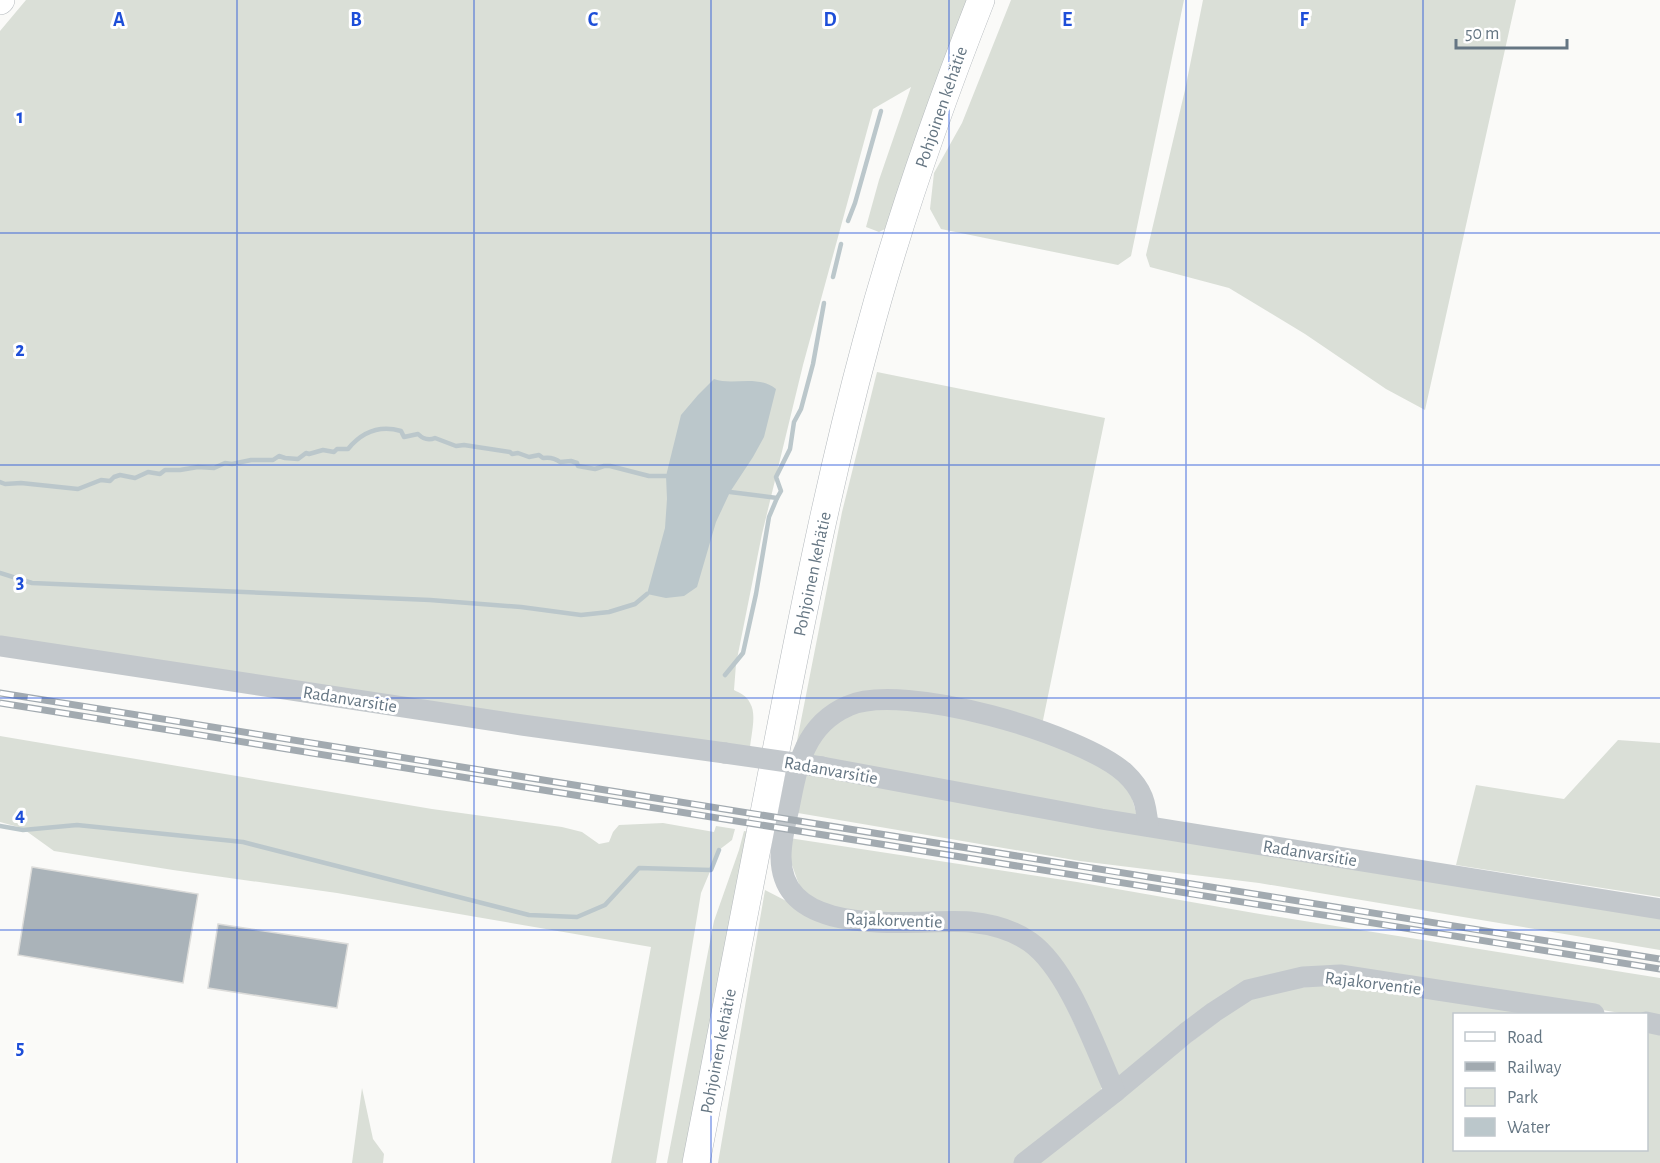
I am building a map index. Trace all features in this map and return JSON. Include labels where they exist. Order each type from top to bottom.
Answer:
[{"type":"main road","name":"Pohjoinen kehätie","points":[[696,1163],[787,694],[838,449],[896,237],[932,131],[981,0]]},
{"type":"street","name":"Radanvarsitie","points":[[0,646],[522,725],[822,767],[1025,806],[1660,909]]},
{"type":"street","name":"Rajakorventie","points":[[1115,1092],[1076,1004],[1048,958],[1030,942],[1012,932],[970,922],[881,923],[835,917],[814,909],[799,901],[786,884],[781,856],[783,837],[798,766],[804,748],[814,732],[828,718],[848,706],[859,702],[879,700],[902,700],[962,710],[1007,721],[1073,742],[1125,772],[1138,787],[1146,805],[1148,826]]},
{"type":"street","name":"Rajakorventie","points":[[1024,1163],[1186,1033],[1248,990],[1303,977],[1340,975],[1587,1013]]},
{"type":"green space","points":[[26,0],[969,0],[885,229],[879,232],[866,227],[879,180],[911,87],[873,109],[803,365],[762,534],[736,664],[734,690],[747,698],[753,713],[750,748],[0,641],[0,31]]},
{"type":"green space","points":[[1011,0],[1184,0],[1131,256],[1118,265],[941,229],[930,209],[934,173],[962,123]]},
{"type":"green space","points":[[1203,0],[1516,0],[1425,410],[1386,389],[1305,334],[1229,288],[1150,267],[1146,255],[1185,90]]},
{"type":"green space","points":[[877,372],[1105,418],[1042,725],[860,695],[796,746],[842,512]]},
{"type":"green space","points":[[929,707],[1070,746],[1128,784],[1137,816],[805,757],[809,747],[853,708]]},
{"type":"green space","points":[[0,736],[432,809],[562,827],[582,832],[599,844],[609,842],[619,825],[663,823],[714,832],[716,826],[735,829],[732,840],[719,850],[701,893],[656,1163],[611,1163],[651,947],[337,893],[54,851],[22,828],[0,822]]},
{"type":"green space","points":[[1618,740],[1660,743],[1660,897],[1456,865],[1476,785],[1564,799]]},
{"type":"green space","points":[[801,772],[1660,914],[1660,950],[1259,883],[1080,861],[792,812]]},
{"type":"green space","points":[[744,831],[751,832],[684,1163],[667,1163],[714,921]]},
{"type":"green space","points":[[789,838],[1077,882],[1254,913],[1660,978],[1660,1020],[1648,1013],[1620,1013],[1379,972],[1286,972],[1127,1075],[1118,1076],[1036,941],[830,907],[803,896],[787,851]]},
{"type":"green space","points":[[765,890],[796,906],[993,930],[1044,960],[1103,1084],[1099,1096],[1016,1163],[718,1163]]},
{"type":"green space","points":[[1339,982],[1542,1013],[1453,1013],[1453,1151],[1648,1151],[1648,1029],[1660,1031],[1660,1163],[1035,1163],[1252,995]]},
{"type":"green space","points":[[362,1088],[373,1139],[384,1154],[383,1163],[352,1163]]},
{"type":"water","points":[[714,379],[761,382],[776,389],[764,437],[730,492],[716,522],[697,587],[684,596],[666,598],[647,594],[665,528],[666,476],[681,415]]},
{"type":"building","points":[[32,867],[198,894],[183,983],[18,955]]},
{"type":"building","points":[[218,924],[348,944],[337,1008],[208,988]]},
{"type":"waterway","points":[[848,221],[881,111]]},
{"type":"waterway","points":[[833,277],[841,244]]},
{"type":"waterway","points":[[777,498],[781,491],[776,477],[790,449],[794,422],[801,409],[813,364],[824,303]]},
{"type":"waterway","points":[[0,482],[78,489],[101,480],[110,481],[120,475],[135,478],[148,472],[160,474],[165,470],[214,468],[225,463],[273,460],[279,456],[298,459],[306,453],[348,449],[365,434],[386,429],[401,431],[404,437],[418,434],[426,439],[435,438],[456,446],[464,445],[512,454],[518,453],[529,457],[539,455],[543,458],[552,458],[560,462],[571,461],[577,463],[578,466],[595,469],[610,466],[649,476],[666,476]]},
{"type":"waterway","points":[[725,675],[743,653],[769,517],[777,498],[730,492]]},
{"type":"waterway","points":[[0,573],[32,583],[430,600],[521,607],[581,615],[609,612],[635,604],[647,594]]},
{"type":"waterway","points":[[0,826],[23,830],[77,825],[243,842],[529,915],[577,917],[605,905],[639,868],[711,870],[719,850]]},
{"type":"railway","points":[[0,693],[1660,959]]},
{"type":"railway","points":[[0,703],[1660,969]]}]
